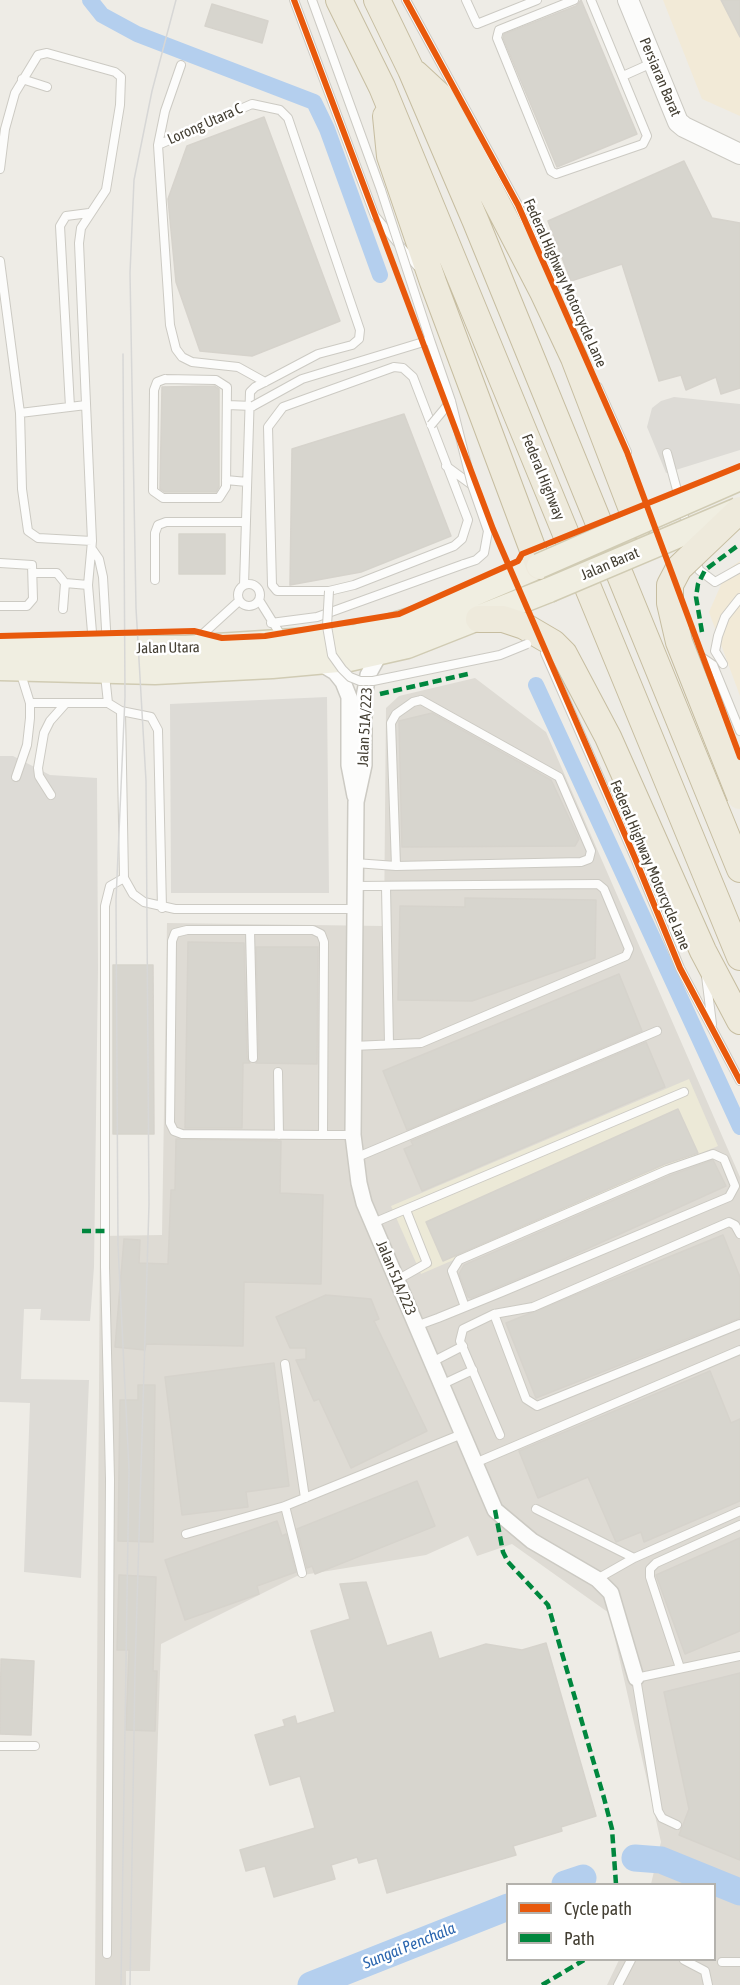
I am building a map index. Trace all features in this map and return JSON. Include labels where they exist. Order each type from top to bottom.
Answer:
[{"type":"highway","name":"Federal Highway","points":[[339,0],[382,87],[740,957]]},
{"type":"highway","points":[[377,0],[411,70],[740,869]]},
{"type":"highway","points":[[411,70],[444,99],[543,292],[574,358],[638,525]]},
{"type":"highway","points":[[382,87],[390,156],[433,282],[544,578]]},
{"type":"highway","points":[[740,509],[692,553],[679,568],[670,585],[670,603],[680,642],[740,796]]},
{"type":"highway","points":[[479,619],[503,619],[539,645],[564,654],[581,681],[703,951],[740,1021]]},
{"type":"main road","name":"Jalan Barat","points":[[479,619],[544,578],[638,525],[740,478]]},
{"type":"main road","name":"Jalan Barat","points":[[544,578],[740,509]]},
{"type":"main road","name":"Jalan Utara","points":[[10,668],[186,648],[356,637],[544,578]]},
{"type":"main road","name":"Jalan Utara","points":[[0,648],[102,656],[155,672],[320,663],[380,653],[479,619]]},
{"type":"street","name":"Persiaran Barat","points":[[628,0],[678,122],[740,154]]},
{"type":"street","name":"Jalan 51A/223","points":[[380,653],[368,675],[364,697],[364,765],[356,802],[353,1135],[354,1159],[364,1203],[495,1510],[532,1541],[597,1579],[611,1593],[636,1678]]},
{"type":"street","name":"Jalan 51A/223","points":[[320,663],[339,676],[349,697],[349,765],[356,802]]},
{"type":"lane","points":[[294,0],[375,216],[433,282]]},
{"type":"lane","points":[[271,623],[317,617],[476,560],[484,553],[488,544],[488,531],[472,485],[451,401],[381,190],[312,0]]},
{"type":"lane","name":"Federal Highway Motorcycle Lane","points":[[406,0],[518,205],[627,452]]},
{"type":"lane","points":[[466,0],[477,24],[537,0]]},
{"type":"lane","points":[[574,0],[499,30],[497,38],[551,171],[556,174],[643,144],[646,136],[591,0]]},
{"type":"lane","points":[[0,169],[5,129],[22,79],[34,58],[42,53],[115,72],[121,77],[123,85],[106,190],[81,228],[79,243],[92,545],[88,585],[102,656],[108,703]]},
{"type":"lane","points":[[623,76],[654,63]]},
{"type":"lane","points":[[158,145],[165,111],[181,65]]},
{"type":"lane","points":[[22,79],[47,87]]},
{"type":"lane","name":"Lorong Utara C","points":[[251,406],[252,390],[318,354],[352,345],[359,339],[360,330],[288,118],[280,110],[250,104],[158,145],[170,325],[176,349],[182,357],[192,362],[238,367],[266,382]]},
{"type":"lane","points":[[518,205],[522,253]]},
{"type":"lane","points":[[70,407],[60,226],[66,216],[90,213]]},
{"type":"lane","points":[[0,261],[20,412],[22,489],[28,531],[38,538],[92,545]]},
{"type":"lane","points":[[227,405],[251,406],[302,379],[430,340]]},
{"type":"lane","points":[[394,367],[403,368],[413,377],[444,464],[468,520],[462,539],[454,546],[376,577],[329,591],[282,593],[272,585],[268,427],[283,407],[394,367]]},
{"type":"lane","points":[[165,379],[220,380],[227,387],[227,405],[225,492],[219,498],[163,498],[155,495],[152,486],[155,386],[165,379]]},
{"type":"lane","points":[[431,424],[451,401]]},
{"type":"lane","points":[[20,412],[86,405]]},
{"type":"lane","points":[[251,406],[244,585],[238,594],[239,601],[247,606],[259,600]]},
{"type":"lane","points":[[667,453],[699,570],[716,582],[737,570],[740,579]]},
{"type":"lane","points":[[444,464],[472,485]]},
{"type":"lane","points":[[226,480],[247,482]]},
{"type":"lane","points":[[154,580],[155,533],[158,525],[166,522],[246,522]]},
{"type":"lane","points":[[92,545],[99,559],[103,577],[102,656]]},
{"type":"lane","points":[[0,563],[29,564],[33,573],[33,599],[30,604],[0,606]]},
{"type":"lane","points":[[33,573],[57,573],[65,583],[63,609]]},
{"type":"lane","points":[[65,583],[88,585]]},
{"type":"lane","points":[[244,585],[251,584],[257,587],[260,593],[259,600],[271,623],[287,642]]},
{"type":"lane","points":[[329,591],[327,626],[332,655],[342,669],[360,681],[373,681],[539,645]]},
{"type":"lane","points":[[723,664],[715,651],[718,636],[725,617],[740,598]]},
{"type":"lane","points":[[186,648],[239,601]]},
{"type":"lane","points":[[680,642],[713,665],[740,731]]},
{"type":"lane","name":"Federal Highway Motorcycle Lane","points":[[539,645],[635,858],[680,968],[740,1081]]},
{"type":"lane","points":[[10,668],[30,703],[29,732],[16,777]]},
{"type":"lane","points":[[355,863],[396,866],[581,862],[589,859],[591,851],[559,777],[421,700],[396,714],[391,723],[396,866]]},
{"type":"lane","points":[[30,703],[108,703],[121,711],[151,717],[158,729],[162,908]]},
{"type":"lane","points":[[51,795],[39,776],[38,768],[44,733],[50,721],[66,703]]},
{"type":"lane","points":[[121,711],[124,878],[133,894],[144,902],[162,908],[355,909]]},
{"type":"lane","points":[[29,732],[44,733]]},
{"type":"lane","points":[[107,1954],[110,1479],[105,1267],[105,906],[110,886],[124,878]]},
{"type":"lane","points":[[353,1046],[421,1042],[626,956],[629,949],[604,888],[598,884],[355,886]]},
{"type":"lane","points":[[386,887],[389,1044]]},
{"type":"lane","points":[[323,1135],[324,938],[313,930],[183,930],[173,937],[170,1123],[174,1131],[182,1134],[279,1135],[323,1135],[353,1135]]},
{"type":"lane","points":[[250,930],[253,1058]]},
{"type":"lane","points":[[703,951],[712,1029]]},
{"type":"lane","points":[[354,1159],[657,1031]]},
{"type":"lane","points":[[278,1072],[279,1135]]},
{"type":"lane","points":[[373,1223],[684,1092]]},
{"type":"lane","points":[[416,1326],[465,1307],[729,1197],[735,1186],[724,1159],[713,1154],[667,1170],[459,1260],[452,1270],[465,1307]]},
{"type":"lane","points":[[397,1280],[427,1263],[406,1210]]},
{"type":"lane","points":[[500,1434],[459,1337],[463,1329],[494,1314],[533,1307],[729,1222],[735,1225],[740,1234]]},
{"type":"lane","points":[[494,1314],[526,1399],[537,1406],[740,1324]]},
{"type":"lane","points":[[432,1362],[463,1346]]},
{"type":"lane","points":[[475,1463],[740,1350]]},
{"type":"lane","points":[[285,1364],[305,1498]]},
{"type":"lane","points":[[441,1385],[473,1370]]},
{"type":"lane","points":[[186,1534],[285,1506],[462,1434]]},
{"type":"lane","points":[[285,1506],[302,1573]]},
{"type":"lane","points":[[536,1509],[634,1558]]},
{"type":"lane","points":[[597,1579],[634,1558],[740,1511]]},
{"type":"lane","points":[[680,1668],[650,1577],[650,1569],[656,1563],[740,1525]]},
{"type":"lane","points":[[678,1825],[662,1818],[658,1811],[636,1678],[740,1656]]},
{"type":"lane","points":[[0,1746],[36,1746]]},
{"type":"lane","points":[[618,1985],[630,1961]]},
{"type":"lane","points":[[688,1961],[705,1971],[708,1985]]},
{"type":"lane","points":[[722,1962],[740,1962]]},
{"type":"shaded area","points":[[663,0],[740,0],[740,116],[702,99]]},
{"type":"shaded area","points":[[674,397],[740,404],[740,450],[666,473],[647,427],[652,408],[661,401]]},
{"type":"shaded area","points":[[740,561],[740,696],[709,612],[728,569]]},
{"type":"shaded area","points":[[475,678],[546,732],[740,1177],[740,1985],[607,1985],[619,1961],[716,1961],[716,1883],[651,1883],[661,1842],[609,1613],[512,1544],[477,1556],[468,1536],[426,1555],[297,1576],[161,1644],[150,1971],[126,1971],[126,1985],[95,1985],[100,1236],[162,1235],[167,923],[384,926],[386,708],[399,696]]},
{"type":"shaded area","points":[[327,697],[329,893],[171,893],[170,704]]},
{"type":"shaded area","points":[[0,756],[13,756],[50,775],[97,778],[98,969],[94,1267],[90,1321],[40,1320],[41,1309],[24,1309],[21,1379],[89,1380],[81,1578],[24,1572],[30,1403],[0,1402]]},
{"type":"shaded area","points":[[689,1079],[718,1146],[421,1274],[391,1206]]},
{"type":"building","points":[[581,0],[637,134],[557,167],[503,38],[504,34],[576,6]]},
{"type":"building","points":[[721,0],[740,0],[740,37]]},
{"type":"building","points":[[212,4],[268,21],[262,43],[205,26]]},
{"type":"building","points":[[264,117],[340,321],[252,356],[200,351],[176,282],[168,199],[187,146]]},
{"type":"building","points":[[684,161],[712,218],[740,223],[740,388],[721,394],[716,377],[686,390],[681,375],[659,381],[622,264],[571,281],[548,221]]},
{"type":"building","points":[[214,386],[219,389],[219,487],[216,492],[165,492],[160,489],[162,387]]},
{"type":"building","points":[[404,414],[451,536],[361,572],[290,585],[292,449]]},
{"type":"building","points":[[179,534],[225,534],[225,574],[179,574]]},
{"type":"building","points":[[432,713],[551,780],[579,839],[575,846],[402,847],[399,721]]},
{"type":"building","points":[[465,898],[596,900],[595,958],[472,1001],[398,1000],[400,906],[465,907]]},
{"type":"building","points":[[188,942],[244,943],[247,1058],[250,1063],[243,1063],[242,1128],[185,1128]]},
{"type":"building","points":[[256,947],[318,947],[317,1064],[256,1063],[259,1058]]},
{"type":"building","points":[[113,965],[153,965],[154,1134],[113,1134]]},
{"type":"building","points":[[619,974],[642,1031],[407,1130],[383,1071]]},
{"type":"building","points":[[646,1042],[665,1087],[422,1191],[404,1149],[413,1145],[411,1141]]},
{"type":"building","points":[[678,1109],[698,1153],[665,1164],[443,1261],[426,1222]]},
{"type":"building","points":[[176,1139],[281,1141],[280,1193],[323,1195],[321,1284],[244,1282],[243,1346],[146,1344],[145,1350],[115,1347],[124,1239],[140,1240],[139,1263],[168,1264],[171,1190],[175,1190]]},
{"type":"building","points":[[713,1160],[726,1186],[547,1267],[471,1298],[468,1297],[459,1274],[464,1265],[669,1176]]},
{"type":"building","points":[[723,1235],[740,1277],[740,1318],[536,1398],[506,1323]]},
{"type":"building","points":[[326,1295],[371,1299],[379,1319],[374,1321],[427,1431],[351,1468],[319,1399],[314,1401],[296,1360],[306,1359],[306,1348],[290,1348],[276,1317]]},
{"type":"building","points":[[274,1363],[289,1486],[246,1492],[248,1507],[182,1515],[165,1377]]},
{"type":"building","points":[[710,1371],[731,1423],[740,1419],[740,1501],[644,1542],[641,1532],[616,1542],[588,1477],[538,1498],[519,1451]]},
{"type":"building","points":[[138,1385],[155,1385],[153,1542],[118,1541],[120,1400],[138,1400]]},
{"type":"building","points":[[417,1481],[435,1526],[315,1574],[312,1566],[307,1568],[297,1529]]},
{"type":"building","points":[[277,1521],[282,1536],[286,1534],[296,1572],[257,1586],[259,1594],[185,1620],[165,1560]]},
{"type":"building","points":[[740,1538],[740,1631],[685,1654],[656,1575]]},
{"type":"building","points":[[119,1575],[156,1577],[153,1671],[157,1671],[155,1731],[126,1730],[129,1650],[117,1650]]},
{"type":"building","points":[[366,1582],[387,1646],[431,1632],[439,1659],[486,1644],[522,1650],[546,1643],[596,1816],[561,1827],[562,1831],[513,1846],[516,1855],[387,1893],[377,1858],[359,1863],[357,1857],[331,1865],[335,1879],[274,1897],[265,1866],[246,1871],[240,1850],[315,1828],[300,1776],[270,1785],[255,1735],[285,1726],[283,1720],[295,1716],[297,1724],[335,1712],[311,1631],[350,1619],[340,1584]]},
{"type":"building","points":[[1,1659],[34,1661],[31,1735],[0,1734]]},
{"type":"building","points":[[740,1673],[740,1860],[679,1835],[689,1809],[664,1692]]},
{"type":"waterway","points":[[90,0],[102,15],[137,34],[314,102],[327,129],[380,275]]},
{"type":"waterway","points":[[536,685],[740,1127]]},
{"type":"waterway","name":"Sungai Penchala","points":[[635,1858],[661,1860],[740,1892]]},
{"type":"waterway","name":"Sungai Penchala","points":[[568,1883],[583,1878]]},
{"type":"waterway","name":"Sungai Penchala","points":[[311,1985],[506,1908]]},
{"type":"tram line","points":[[130,1985],[135,1670],[149,1204],[146,781],[136,608],[130,273],[134,180],[152,91],[176,0]]},
{"type":"tram line","points":[[121,1985],[129,1469],[118,1245],[116,900],[125,697],[123,354]]},
{"type":"marked path","points":[[702,632],[696,597],[698,584],[705,570],[740,544]]},
{"type":"marked path","points":[[380,694],[468,674]]},
{"type":"marked path","points":[[82,1231],[105,1231]]},
{"type":"marked path","points":[[495,1510],[503,1552],[508,1562],[548,1605],[612,1829],[616,1883]]},
{"type":"marked path","points":[[542,1985],[582,1961]]},
{"type":"cycle path","points":[[294,0],[493,529],[680,968],[740,1081]]},
{"type":"cycle path","points":[[406,0],[518,205],[627,452],[740,757]]},
{"type":"cycle path","points":[[0,636],[194,631],[222,638],[265,636],[399,614],[518,561],[522,554],[740,466]]}]
